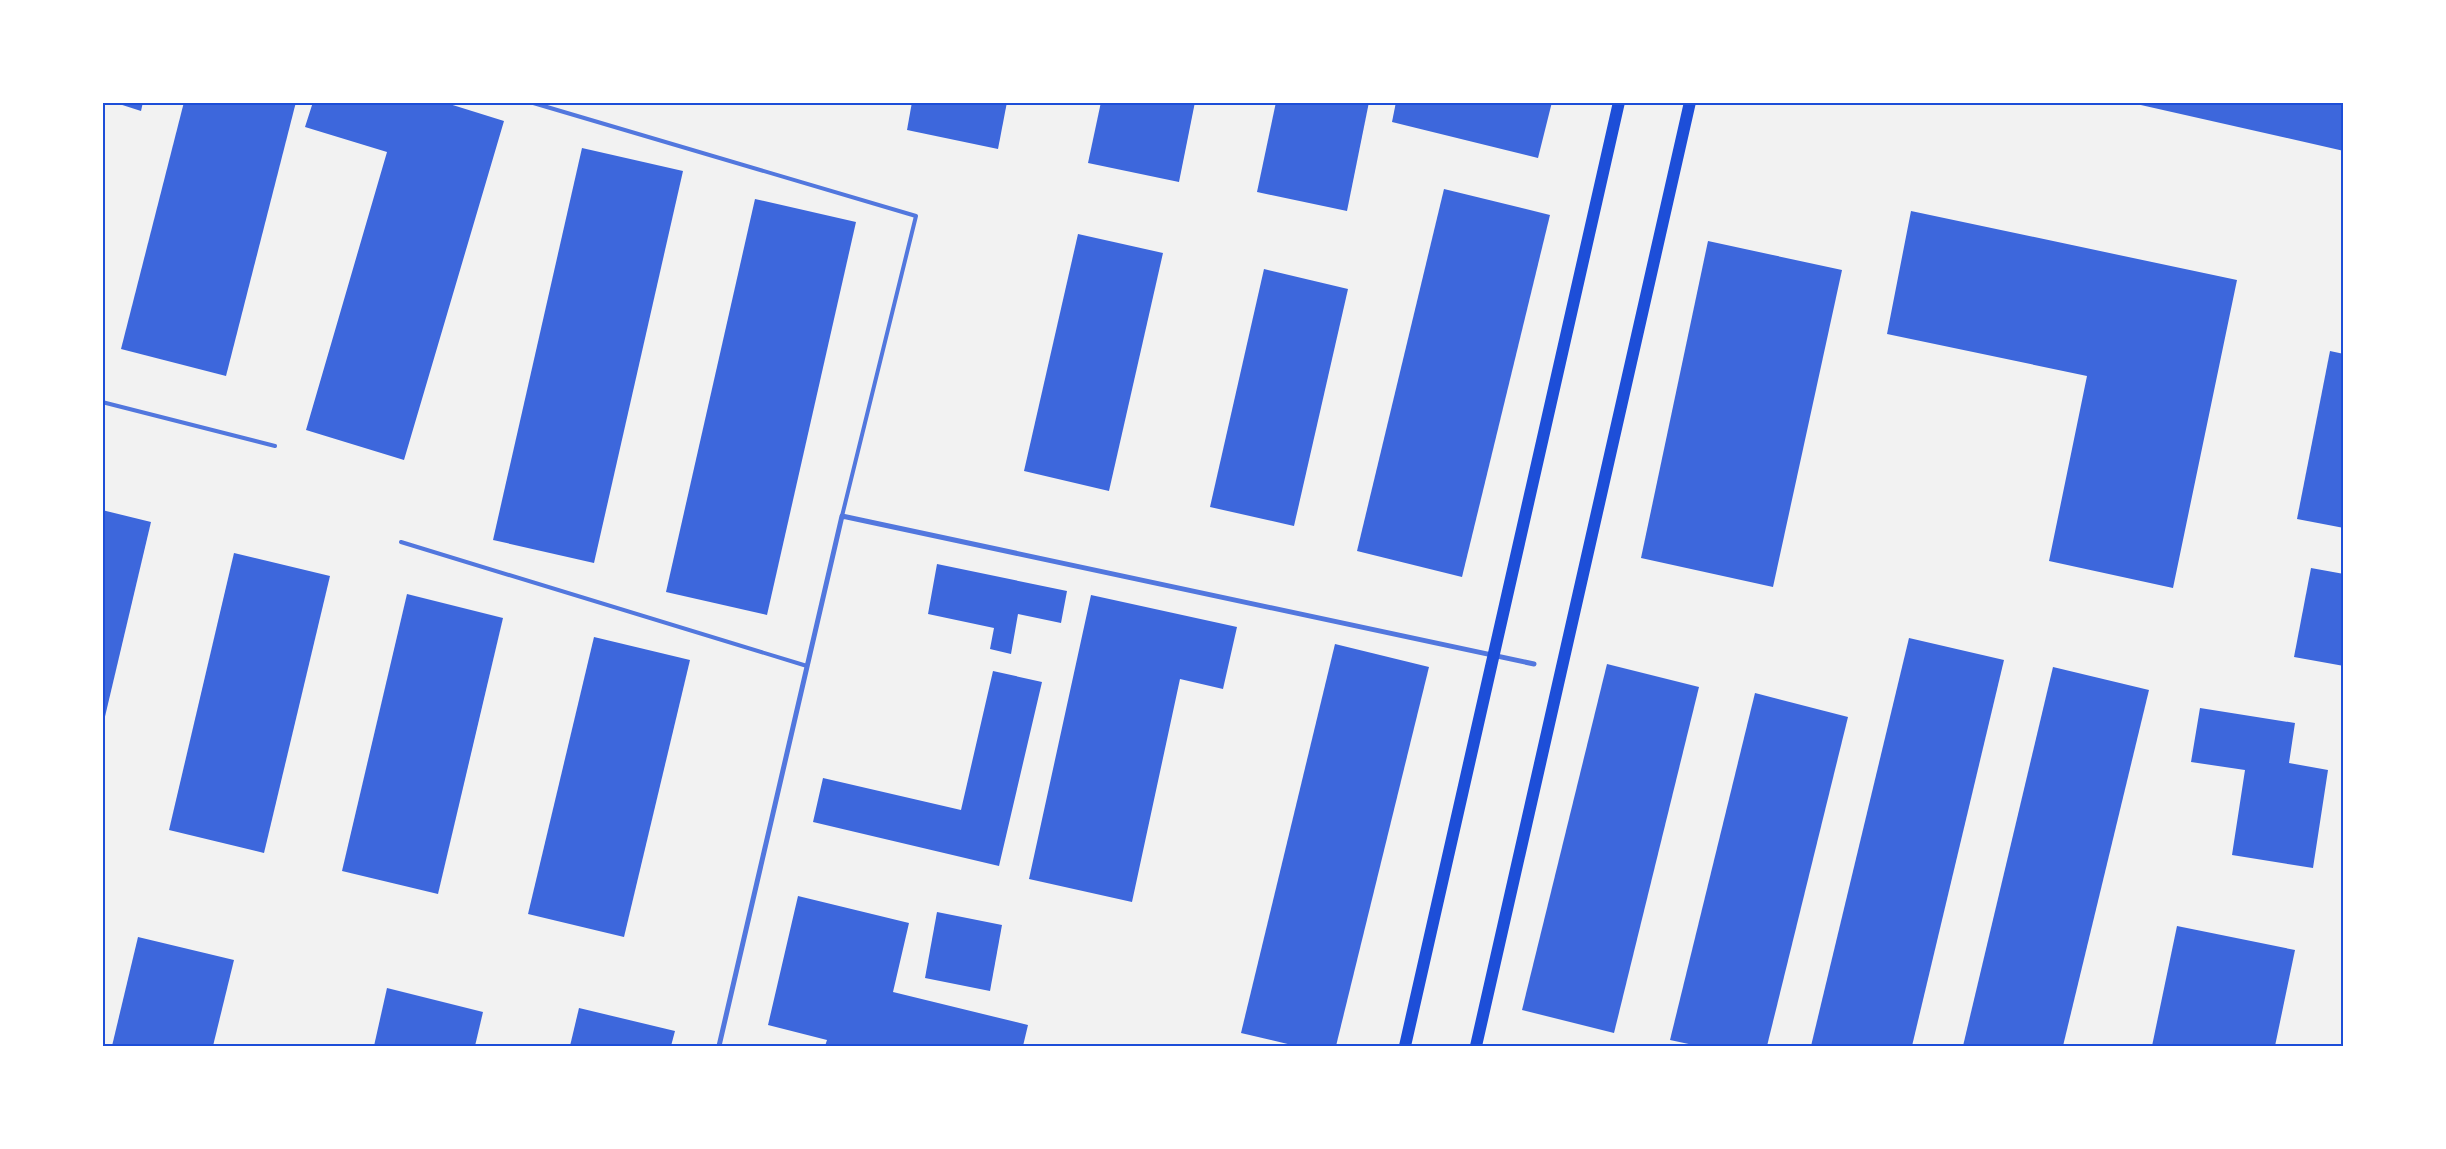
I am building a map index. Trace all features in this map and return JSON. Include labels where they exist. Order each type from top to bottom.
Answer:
[{"type":"main road","points":[[1405,1046],[1619,102]]},
{"type":"main road","points":[[1476,1046],[1690,102]]},
{"type":"street","points":[[719,1046],[842,516],[1534,664]]},
{"type":"lane","points":[[530,102],[916,216],[842,516]]},
{"type":"lane","points":[[102,402],[276,446]]},
{"type":"lane","points":[[401,542],[807,666]]},
{"type":"building","points":[[113,102],[143,102],[141,111]]},
{"type":"building","points":[[184,102],[296,102],[226,376],[121,349]]},
{"type":"building","points":[[313,102],[443,102],[504,121],[404,460],[306,430],[387,152],[305,127]]},
{"type":"building","points":[[912,102],[1007,102],[998,149],[907,130]]},
{"type":"building","points":[[1101,102],[1195,102],[1179,182],[1088,163]]},
{"type":"building","points":[[1276,102],[1369,102],[1347,211],[1257,192]]},
{"type":"building","points":[[1396,102],[1552,102],[1538,158],[1392,122]]},
{"type":"building","points":[[2344,102],[2344,151],[2132,103]]},
{"type":"building","points":[[582,148],[683,171],[594,563],[493,540]]},
{"type":"building","points":[[1444,189],[1550,215],[1462,577],[1357,551]]},
{"type":"building","points":[[755,199],[856,222],[767,615],[666,592]]},
{"type":"building","points":[[1911,211],[2237,280],[2173,588],[2049,561],[2087,376],[1887,334]]},
{"type":"building","points":[[1078,234],[1163,253],[1109,491],[1024,471]]},
{"type":"building","points":[[1708,241],[1842,270],[1773,587],[1641,558]]},
{"type":"building","points":[[1264,269],[1348,289],[1294,526],[1210,507]]},
{"type":"building","points":[[2330,351],[2344,354],[2344,528],[2297,519]]},
{"type":"building","points":[[102,510],[151,522],[103,725],[102,725]]},
{"type":"building","points":[[234,553],[330,576],[264,853],[169,830]]},
{"type":"building","points":[[937,564],[1067,591],[1061,623],[1018,614],[1011,654],[990,649],[994,628],[928,614]]},
{"type":"building","points":[[2311,568],[2344,574],[2344,666],[2294,657]]},
{"type":"building","points":[[407,594],[503,618],[438,894],[342,871]]},
{"type":"building","points":[[1091,595],[1237,627],[1223,689],[1180,679],[1132,902],[1029,879]]},
{"type":"building","points":[[594,637],[690,660],[624,937],[528,914]]},
{"type":"building","points":[[1909,638],[2004,660],[1912,1046],[1811,1046]]},
{"type":"building","points":[[1335,644],[1429,667],[1336,1046],[1296,1046],[1241,1033]]},
{"type":"building","points":[[1607,664],[1699,687],[1614,1033],[1522,1010]]},
{"type":"building","points":[[2053,667],[2149,690],[2063,1046],[1963,1046]]},
{"type":"building","points":[[993,671],[1042,682],[999,866],[813,822],[823,778],[961,810]]},
{"type":"building","points":[[1755,693],[1848,717],[1767,1046],[1698,1046],[1670,1040]]},
{"type":"building","points":[[2200,708],[2295,723],[2289,763],[2328,770],[2313,868],[2232,855],[2245,770],[2191,762]]},
{"type":"building","points":[[798,896],[909,923],[893,992],[1028,1025],[1023,1046],[825,1046],[827,1040],[768,1025]]},
{"type":"building","points":[[937,912],[1002,925],[990,991],[925,978]]},
{"type":"building","points":[[2177,926],[2295,950],[2275,1046],[2152,1046]]},
{"type":"building","points":[[138,937],[234,960],[213,1046],[112,1046]]},
{"type":"building","points":[[387,988],[483,1012],[475,1046],[374,1046]]},
{"type":"building","points":[[579,1008],[675,1031],[671,1046],[570,1046]]}]
